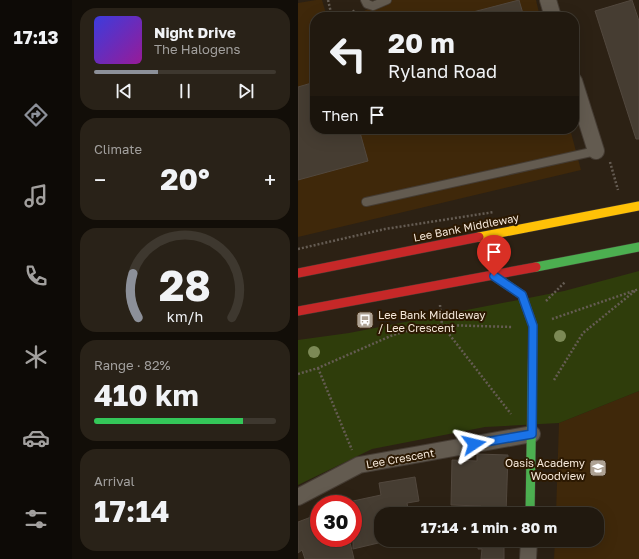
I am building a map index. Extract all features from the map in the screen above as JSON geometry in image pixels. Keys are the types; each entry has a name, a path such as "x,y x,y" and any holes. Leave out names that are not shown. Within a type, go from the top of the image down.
{"main road":[{"name":"Lee Bank Middleway","path":"298,273 639,206"},
{"path":"298,311 639,248"},
{"path":"494,276 522,295 533,326 530,507"}],"street":[{"path":"548,0 552,12"},
{"path":"579,97 596,151"},
{"name":"Lee Crescent","path":"298,497 359,465 532,434"},
{"path":"528,559 529,547"}],"lane":[{"path":"365,0 367,4 373,6 387,0"},
{"path":"366,202 596,151"}],"path":[{"path":"328,0 331,12"},
{"path":"596,151 606,153 618,192"},
{"path":"298,249 385,229"},
{"path":"298,374 318,368 393,334 442,325 533,326 638,290"},
{"path":"553,382 583,333 638,290"},
{"path":"442,325 512,415"},
{"path":"318,368 359,465"}],"shaded area":[{"path":"322,0 326,12 310,12 310,134 571,134 581,170 298,237 298,3"},
{"path":"392,0 536,0 539,12 362,12"},
{"name":"Oasis Academy Woodview","path":"639,391 639,559 554,559 555,547 604,547 604,507 556,507 559,423"}],"green space":[{"path":"639,271 639,391 559,423 485,427 372,449 298,485 298,340 349,333 564,291"}],"building":[{"path":"519,0 523,12 473,12"},
{"path":"632,0 639,21 639,139 636,139 595,11"},
{"path":"310,83 310,134 360,134 368,161 298,180 298,87"},
{"path":"477,454 508,455 506,507 451,505 452,460 477,461"},
{"path":"415,477 419,501 407,503 408,507 374,507 374,544 362,547 362,499 381,495 379,483"},
{"path":"310,517 310,547 351,547 354,559 305,559 302,550 298,553 298,522"},
{"path":"478,547 504,547 504,559 481,559 482,549 478,549"}],"traffic: fast":[{"path":"536,267 639,247"},
{"path":"494,276 522,295 533,326 530,507"}],"traffic: slow":[{"path":"479,237 639,206"}],"traffic: jam":[{"path":"298,273 479,237"},
{"path":"298,311 536,267"}],"place":[{"name":"Lee Bank Middleway / Lee Crescent","path":"365,320"},
{"name":"Oasis Academy Woodview","path":"598,468"}],"route":[{"path":"474,444 532,434 533,326 522,295 494,276"}]}
